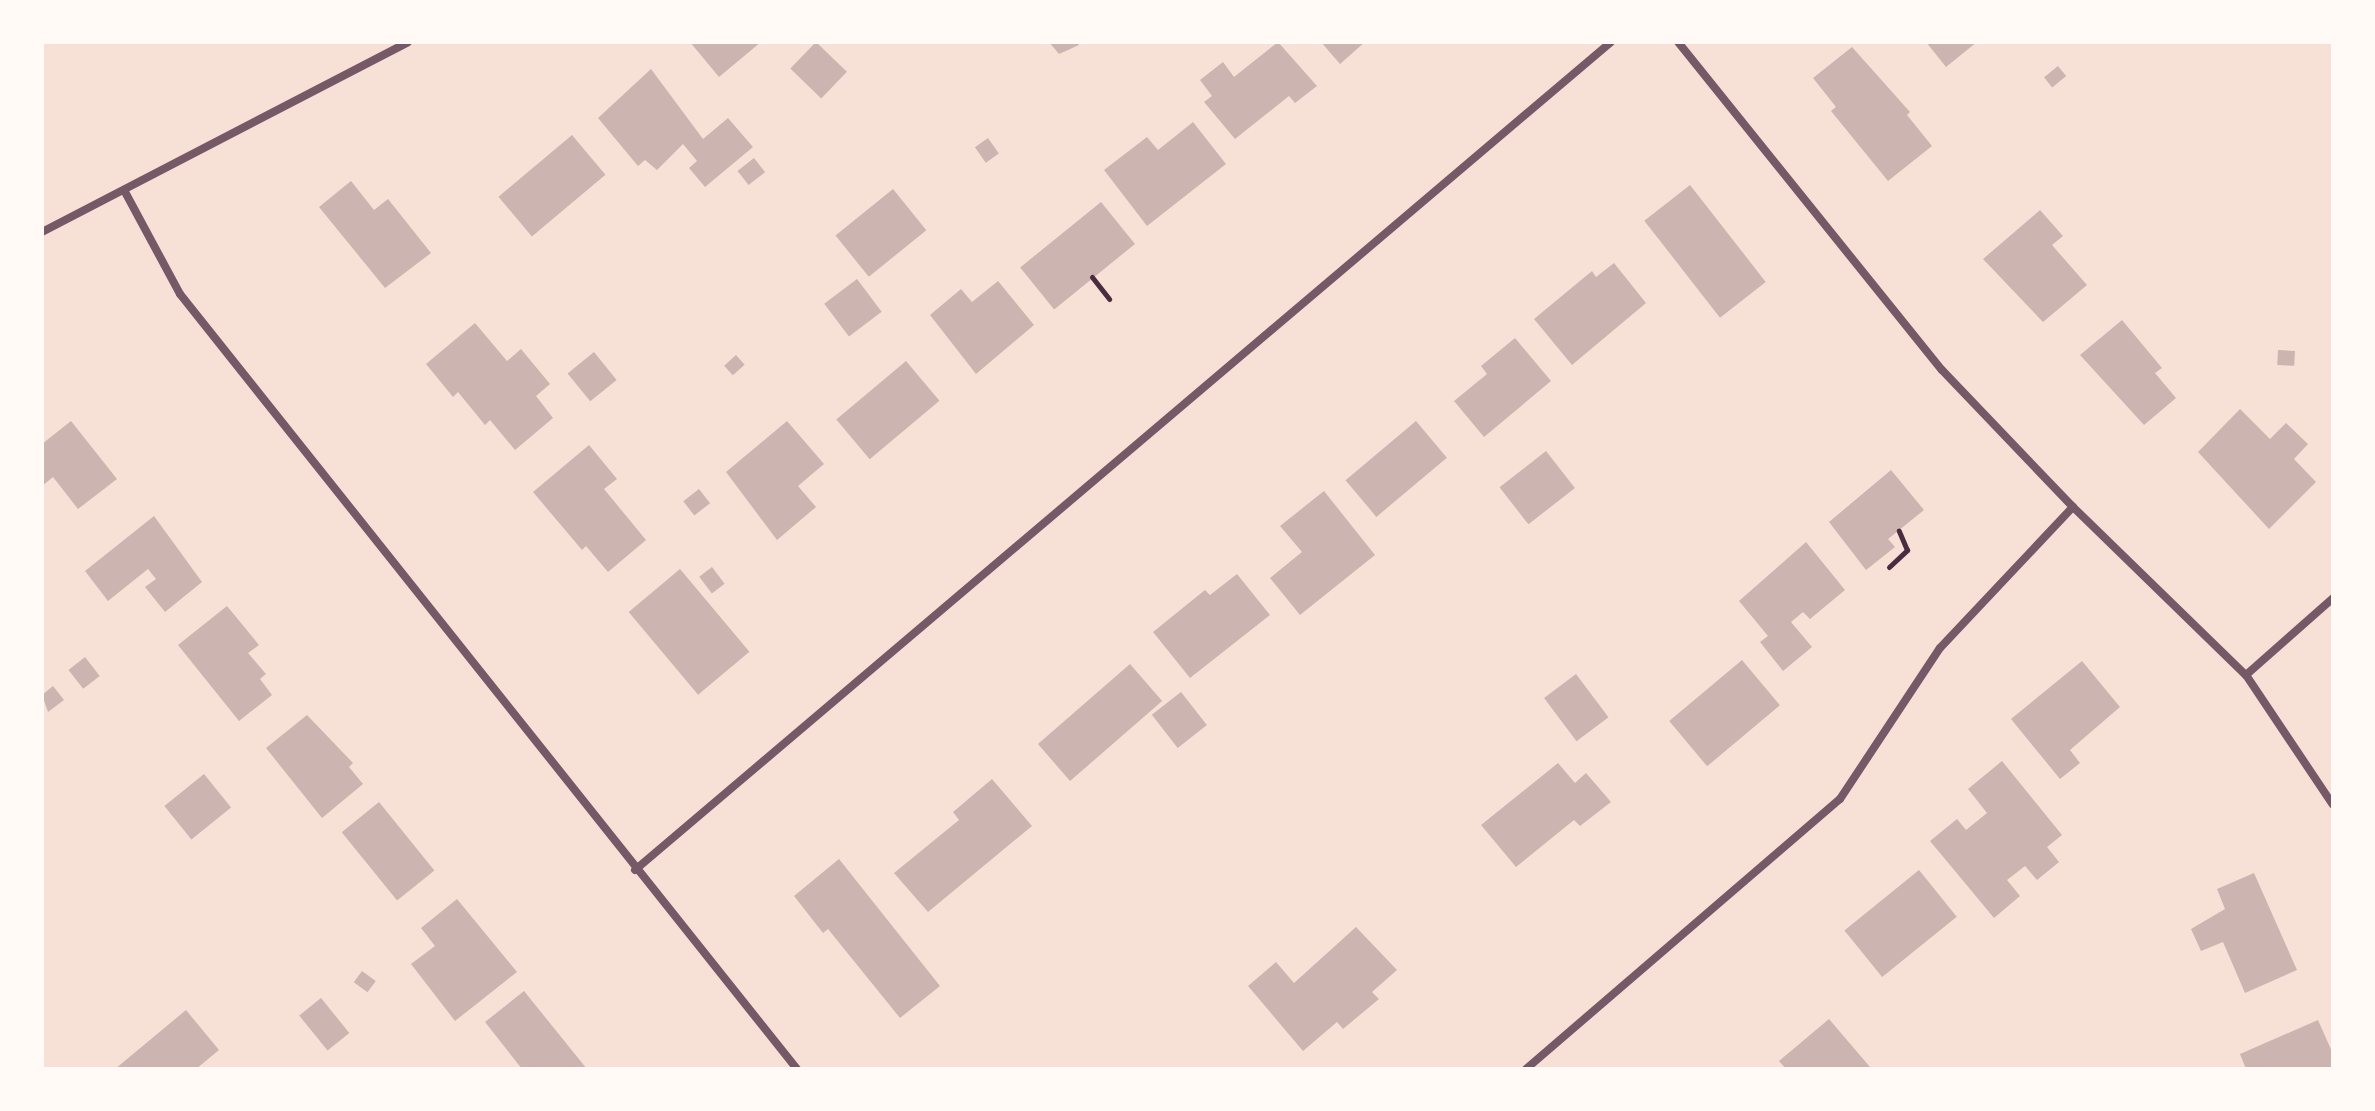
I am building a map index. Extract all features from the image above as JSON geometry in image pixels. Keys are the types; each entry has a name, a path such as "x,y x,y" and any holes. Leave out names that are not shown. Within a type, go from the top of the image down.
{"street":[{"path":"42,232 408,42"},
{"path":"635,870 1611,42"},
{"path":"1678,42 1942,370 2073,507 2246,675 2333,805"},
{"path":"124,190 180,294 635,870 797,1069"},
{"path":"1526,1069 1840,799 1940,648 2073,507"},
{"path":"2246,675 2333,598"}],"path":[{"path":"1092,277 1109,299"},
{"path":"1889,567 1907,550 1899,531"}],"building":[{"path":"690,42 761,42 719,77"},
{"path":"816,42 847,72 821,98 790,69"},
{"path":"1049,42 1077,42 1079,45 1059,54"},
{"path":"1278,42 1317,86 1295,103 1289,96 1235,139 1204,102 1212,96 1200,80 1223,62 1234,77"},
{"path":"1321,42 1365,42 1340,64"},
{"path":"1926,42 1977,42 1946,67"},
{"path":"1852,47 1910,112 1907,115 1932,146 1888,181 1831,111 1836,107 1813,78"},
{"path":"2058,66 2066,76 2052,87 2044,77"},
{"path":"651,69 703,139 728,118 753,147 705,187 689,168 697,161 683,144 657,170 645,160 638,166 598,118"},
{"path":"1193,122 1226,164 1147,226 1104,170 1147,137 1158,150"},
{"path":"572,135 605,175 532,237 498,197"},
{"path":"988,138 999,154 986,163 975,147"},
{"path":"754,158 765,172 749,185 737,171"},
{"path":"351,181 374,210 388,199 431,253 385,288 319,207"},
{"path":"1690,185 1766,282 1720,318 1644,221"},
{"path":"893,189 926,230 869,277 835,236"},
{"path":"1101,202 1135,244 1054,309 1020,267"},
{"path":"2040,210 2063,236 2052,245 2087,285 2043,322 1983,259"},
{"path":"1614,263 1646,303 1572,365 1534,319 1592,271 1596,277"},
{"path":"857,279 882,312 849,336 824,304"},
{"path":"998,281 1034,325 976,374 930,315 961,289 972,302"},
{"path":"2122,320 2162,368 2155,373 2176,398 2144,425 2080,355"},
{"path":"475,323 507,361 521,349 550,384 536,396 553,418 515,450 490,420 485,425 458,392 453,397 426,364"},
{"path":"1515,338 1551,381 1484,437 1454,401 1487,374 1481,366"},
{"path":"2278,350 2295,351 2294,366 2277,365"},
{"path":"594,352 617,380 590,401 568,373"},
{"path":"736,355 745,365 733,375 724,366"},
{"path":"906,361 939,401 870,459 836,419"},
{"path":"2240,409 2270,439 2286,423 2308,444 2294,459 2316,482 2269,529 2198,452"},
{"path":"71,421 117,479 78,509 53,477 42,486 42,444"},
{"path":"787,421 824,464 798,486 816,507 777,540 726,472"},
{"path":"1416,421 1447,458 1376,517 1346,480"},
{"path":"589,445 617,479 604,489 646,540 608,572 586,546 582,550 533,492"},
{"path":"1546,451 1575,488 1528,524 1500,487"},
{"path":"1891,470 1924,510 1888,539 1895,547 1866,570 1829,522"},
{"path":"699,489 710,503 694,515 683,501"},
{"path":"1324,491 1375,555 1300,615 1270,578 1302,552 1280,526"},
{"path":"154,516 202,582 165,612 145,587 156,579 148,569 108,601 85,571"},
{"path":"1806,542 1845,590 1810,619 1803,612 1791,622 1812,647 1783,671 1760,642 1768,636 1739,601"},
{"path":"712,567 725,584 712,593 699,577"},
{"path":"680,569 749,652 698,695 629,612"},
{"path":"1237,574 1270,615 1190,678 1153,632 1205,590 1210,595"},
{"path":"227,606 259,645 248,653 266,674 260,679 272,695 239,721 178,645"},
{"path":"85,657 100,676 83,689 68,670"},
{"path":"1742,660 1780,705 1707,766 1669,721"},
{"path":"2082,661 2120,707 2070,750 2080,763 2060,779 2011,719"},
{"path":"1130,664 1162,701 1070,781 1038,744"},
{"path":"1576,674 1608,717 1577,741 1544,698"},
{"path":"53,686 64,700 48,712 42,695"},
{"path":"1181,692 1207,725 1178,748 1152,715"},
{"path":"307,715 353,763 349,767 363,784 322,818 266,748"},
{"path":"2002,761 2062,835 2047,847 2059,862 2037,880 2025,866 2007,880 2020,896 1994,918 1930,841 1957,819 1966,830 1987,813 1968,789"},
{"path":"1558,763 1575,783 1586,773 1611,802 1580,826 1574,820 1516,867 1481,825"},
{"path":"204,774 231,807 191,840 164,806"},
{"path":"992,779 1032,826 928,912 894,873 959,820 953,812"},
{"path":"379,802 434,870 397,901 342,832"},
{"path":"839,859 940,986 900,1018 828,929 823,933 794,896"},
{"path":"1919,870 1957,917 1882,977 1844,930"},
{"path":"2254,873 2297,970 2245,993 2223,942 2201,951 2191,929 2225,909 2217,889"},
{"path":"457,899 517,972 455,1021 411,964 435,946 421,928"},
{"path":"1356,927 1397,970 1372,992 1379,999 1343,1029 1337,1022 1303,1051 1248,986 1276,962 1294,983"},
{"path":"362,971 376,981 368,992 354,982"},
{"path":"524,991 587,1069 522,1069 485,1022"},
{"path":"321,998 349,1033 328,1051 299,1016"},
{"path":"186,1010 219,1050 196,1069 115,1069"},
{"path":"1829,1019 1870,1067 1786,1069 1779,1061"},
{"path":"2318,1020 2333,1054 2333,1069 2246,1069 2240,1054"}]}
